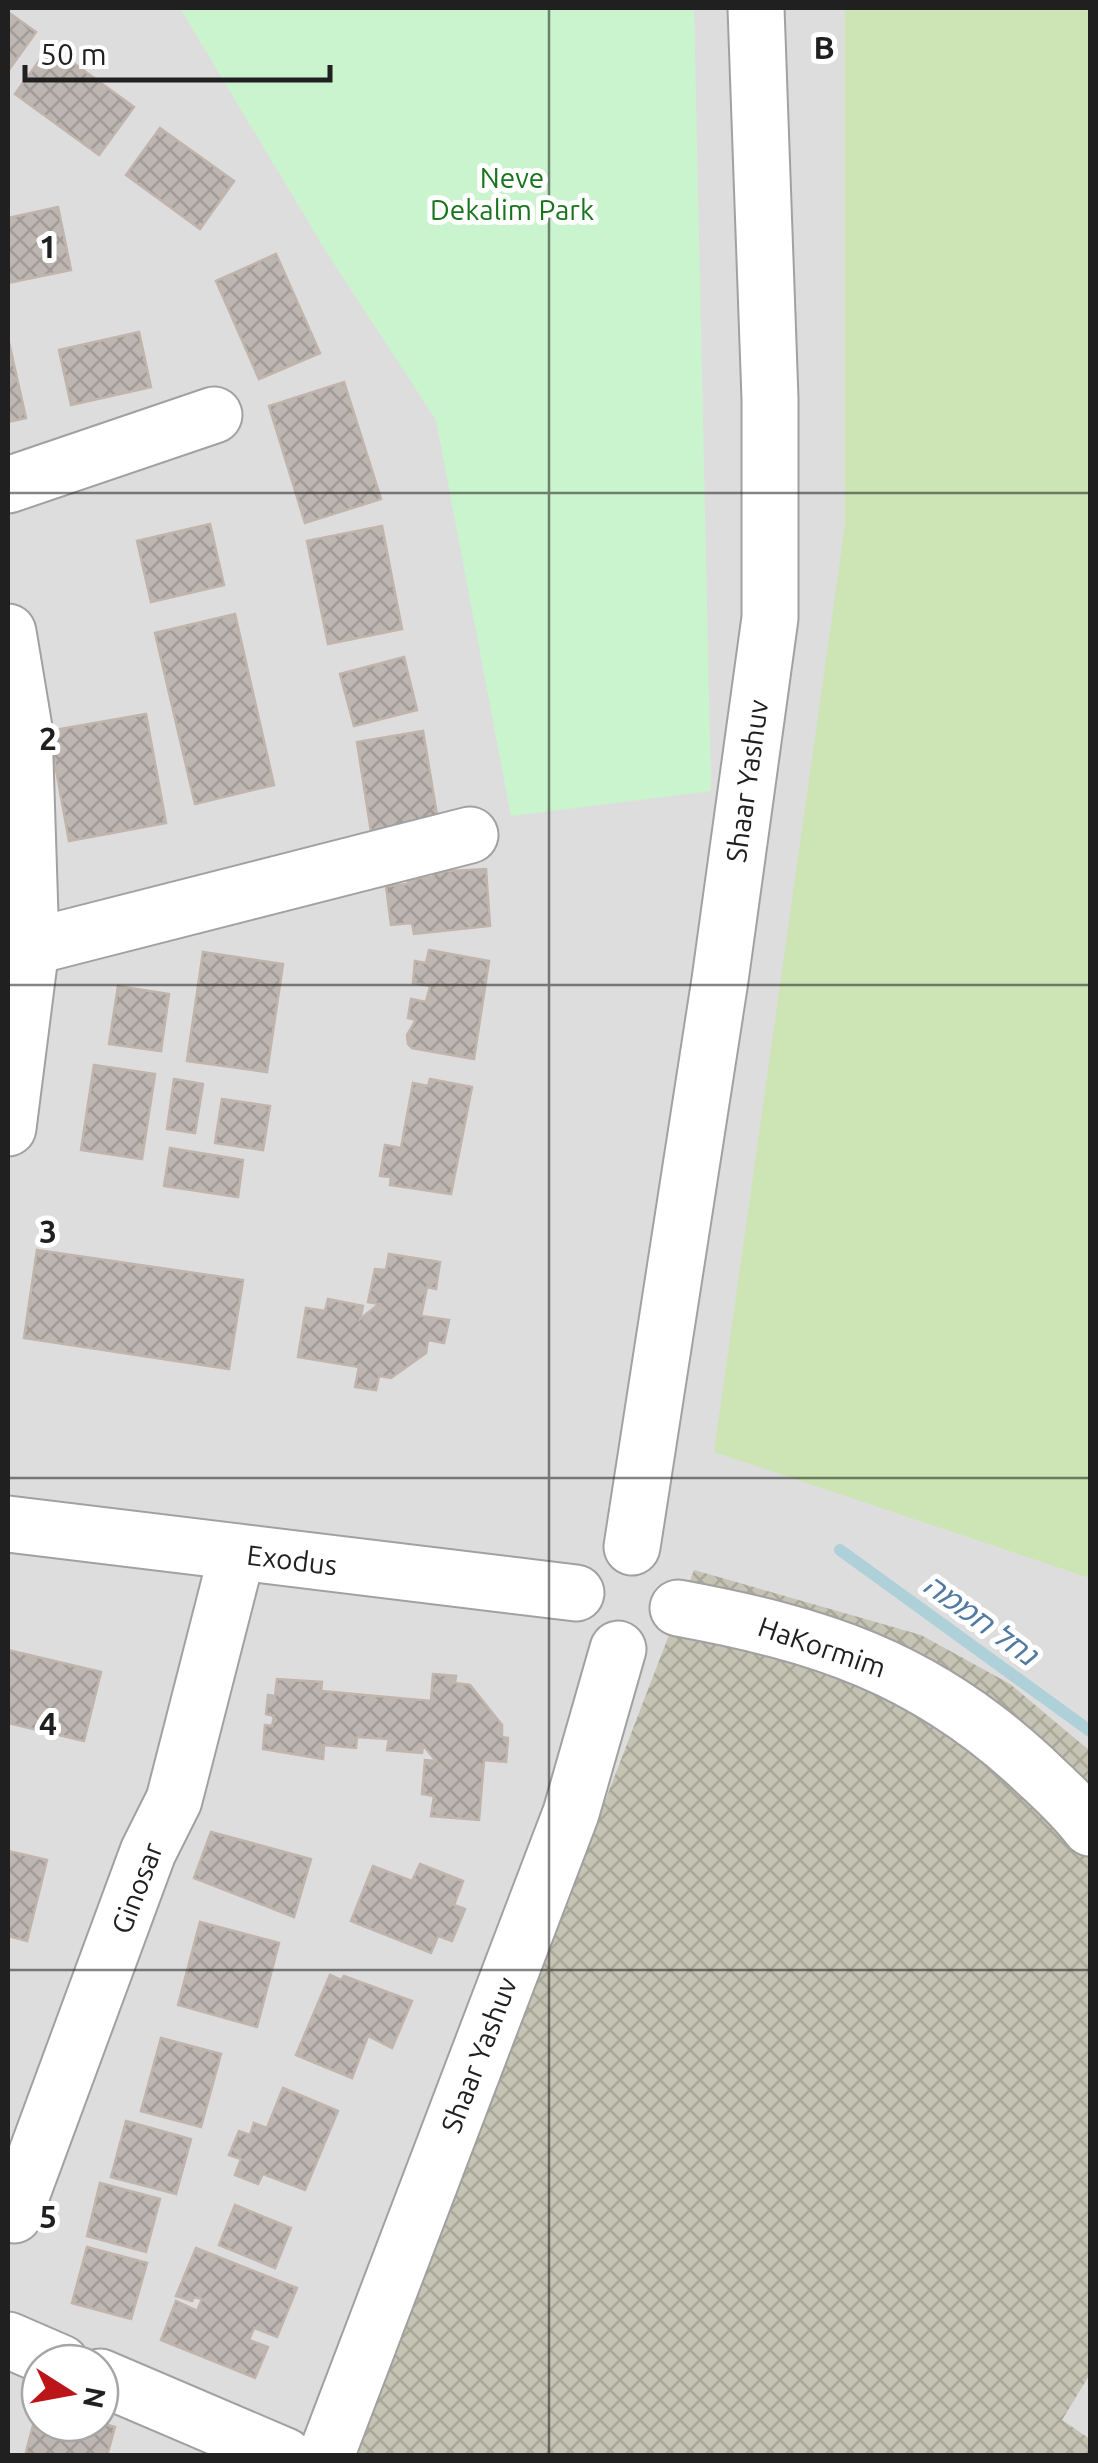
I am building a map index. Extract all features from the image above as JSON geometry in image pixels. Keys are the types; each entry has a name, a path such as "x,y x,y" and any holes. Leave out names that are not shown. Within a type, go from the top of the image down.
{"street":[{"name":"Shaar Yashuv","path":"632,1547 720,980 770,618 770,399 756,8"},
{"path":"8,485 214,414"},
{"path":"8,632 24,728 20,947 8,1128"},
{"path":"20,947 342,870 470,835"},
{"name":"Exodus","path":"8,1524 576,1594"},
{"path":"632,1547 662,1561 673,1575 678,1608 662,1637 634,1650 618,1650 591,1636 576,1609 576,1594 580,1579 598,1556 632,1547"},
{"name":"Ginosar","path":"14,2215 148,1852 174,1800 237,1554"},
{"name":"HaKormim","path":"678,1608 767,1625 858,1654 935,1692 1008,1746 1078,1810 1090,1828"},
{"name":"Shaar Yashuv","path":"326,2456 572,1813 618,1650"},
{"path":"120,2386 285,2456"}],"shaded area":[{"path":"8,8 1090,8 1090,2455 8,2456"},
{"path":"694,1570 921,1635 1010,1684 1090,1751 1090,2374 1062,2420 1090,2439 1090,2455 353,2456"}],"green space":[{"name":"Neve Dekalim Park","path":"180,8 694,8 711,791 511,816 436,420 327,253"},
{"path":"845,8 1090,8 1090,1578 714,1452 845,525"}],"building":[{"path":"8,12 36,32 8,71"},
{"path":"50,46 134,107 99,155 15,94"},
{"path":"160,128 234,181 200,229 126,175"},
{"path":"58,207 71,270 8,283 8,218"},
{"path":"276,254 320,353 259,379 216,281"},
{"path":"139,332 151,387 71,405 59,350"},
{"path":"8,338 26,418 8,422"},
{"path":"344,382 381,499 305,523 269,406"},
{"path":"210,524 224,585 151,602 137,541"},
{"path":"382,526 402,629 328,644 307,541"},
{"path":"235,614 274,785 195,804 155,633"},
{"path":"404,657 417,710 354,726 340,674"},
{"path":"146,714 166,823 69,841 49,731"},
{"path":"423,731 439,827 372,838 357,742"},
{"path":"486,869 490,926 414,934 412,923 391,925 386,886 433,877 433,872"},
{"path":"429,950 489,961 474,1059 412,1048 408,1044 407,1035 416,1020 408,1018 411,999 426,1002 430,986 413,983 415,961 426,963"},
{"path":"203,952 283,964 267,1072 187,1061"},
{"path":"118,986 169,994 161,1051 109,1044"},
{"path":"94,1065 155,1074 142,1159 81,1150"},
{"path":"174,1079 203,1084 195,1133 167,1129"},
{"path":"430,1079 472,1087 451,1194 390,1185 391,1177 380,1176 385,1145 401,1148 413,1083 428,1086"},
{"path":"222,1099 270,1106 263,1150 215,1143"},
{"path":"170,1148 243,1160 238,1197 164,1186"},
{"path":"37,1250 243,1280 229,1369 24,1338"},
{"path":"389,1254 440,1262 436,1289 427,1287 421,1316 449,1320 444,1343 428,1340 426,1353 391,1378 379,1376 376,1390 355,1387 359,1367 298,1357 306,1308 325,1311 328,1299 363,1306 360,1319 379,1304 368,1302 375,1269 386,1270"},
{"path":"8,1650 101,1672 84,1741 8,1723"},
{"path":"433,1674 456,1676 455,1683 470,1685 502,1725 502,1737 508,1738 506,1762 484,1760 479,1820 431,1816 434,1796 422,1794 425,1760 436,1761 423,1745 422,1753 387,1750 389,1739 357,1737 356,1748 324,1745 323,1759 263,1749 265,1725 272,1726 274,1716 266,1714 268,1695 275,1696 277,1679 322,1682 321,1691 431,1701"},
{"path":"211,1832 311,1859 294,1917 194,1878"},
{"path":"8,1851 47,1860 27,1941 8,1936"},
{"path":"420,1864 463,1881 454,1905 465,1909 452,1941 438,1936 431,1953 351,1921 373,1866 412,1881"},
{"path":"200,1922 279,1943 257,2027 178,2005"},
{"path":"330,1975 341,1980 344,1976 412,2001 392,2048 368,2036 352,2078 296,2055"},
{"path":"161,2038 221,2054 201,2127 141,2111"},
{"path":"283,2088 338,2111 305,2190 263,2174 258,2184 235,2175 241,2159 229,2155 239,2131 250,2135 254,2123 267,2128"},
{"path":"126,2121 191,2139 176,2194 111,2177"},
{"path":"100,2183 160,2199 146,2252 87,2236"},
{"path":"235,2205 291,2228 275,2268 219,2245"},
{"path":"87,2247 147,2263 131,2319 72,2303"},
{"path":"196,2248 297,2288 277,2337 254,2328 249,2340 268,2347 255,2378 161,2340 176,2301 197,2311 202,2299 194,2297 192,2301 176,2296"},
{"path":"28,2443 111,2443 107,2456 25,2456"}],"waterway":[{"name":"נחל חממה","path":"840,1550 1090,1731"}]}
